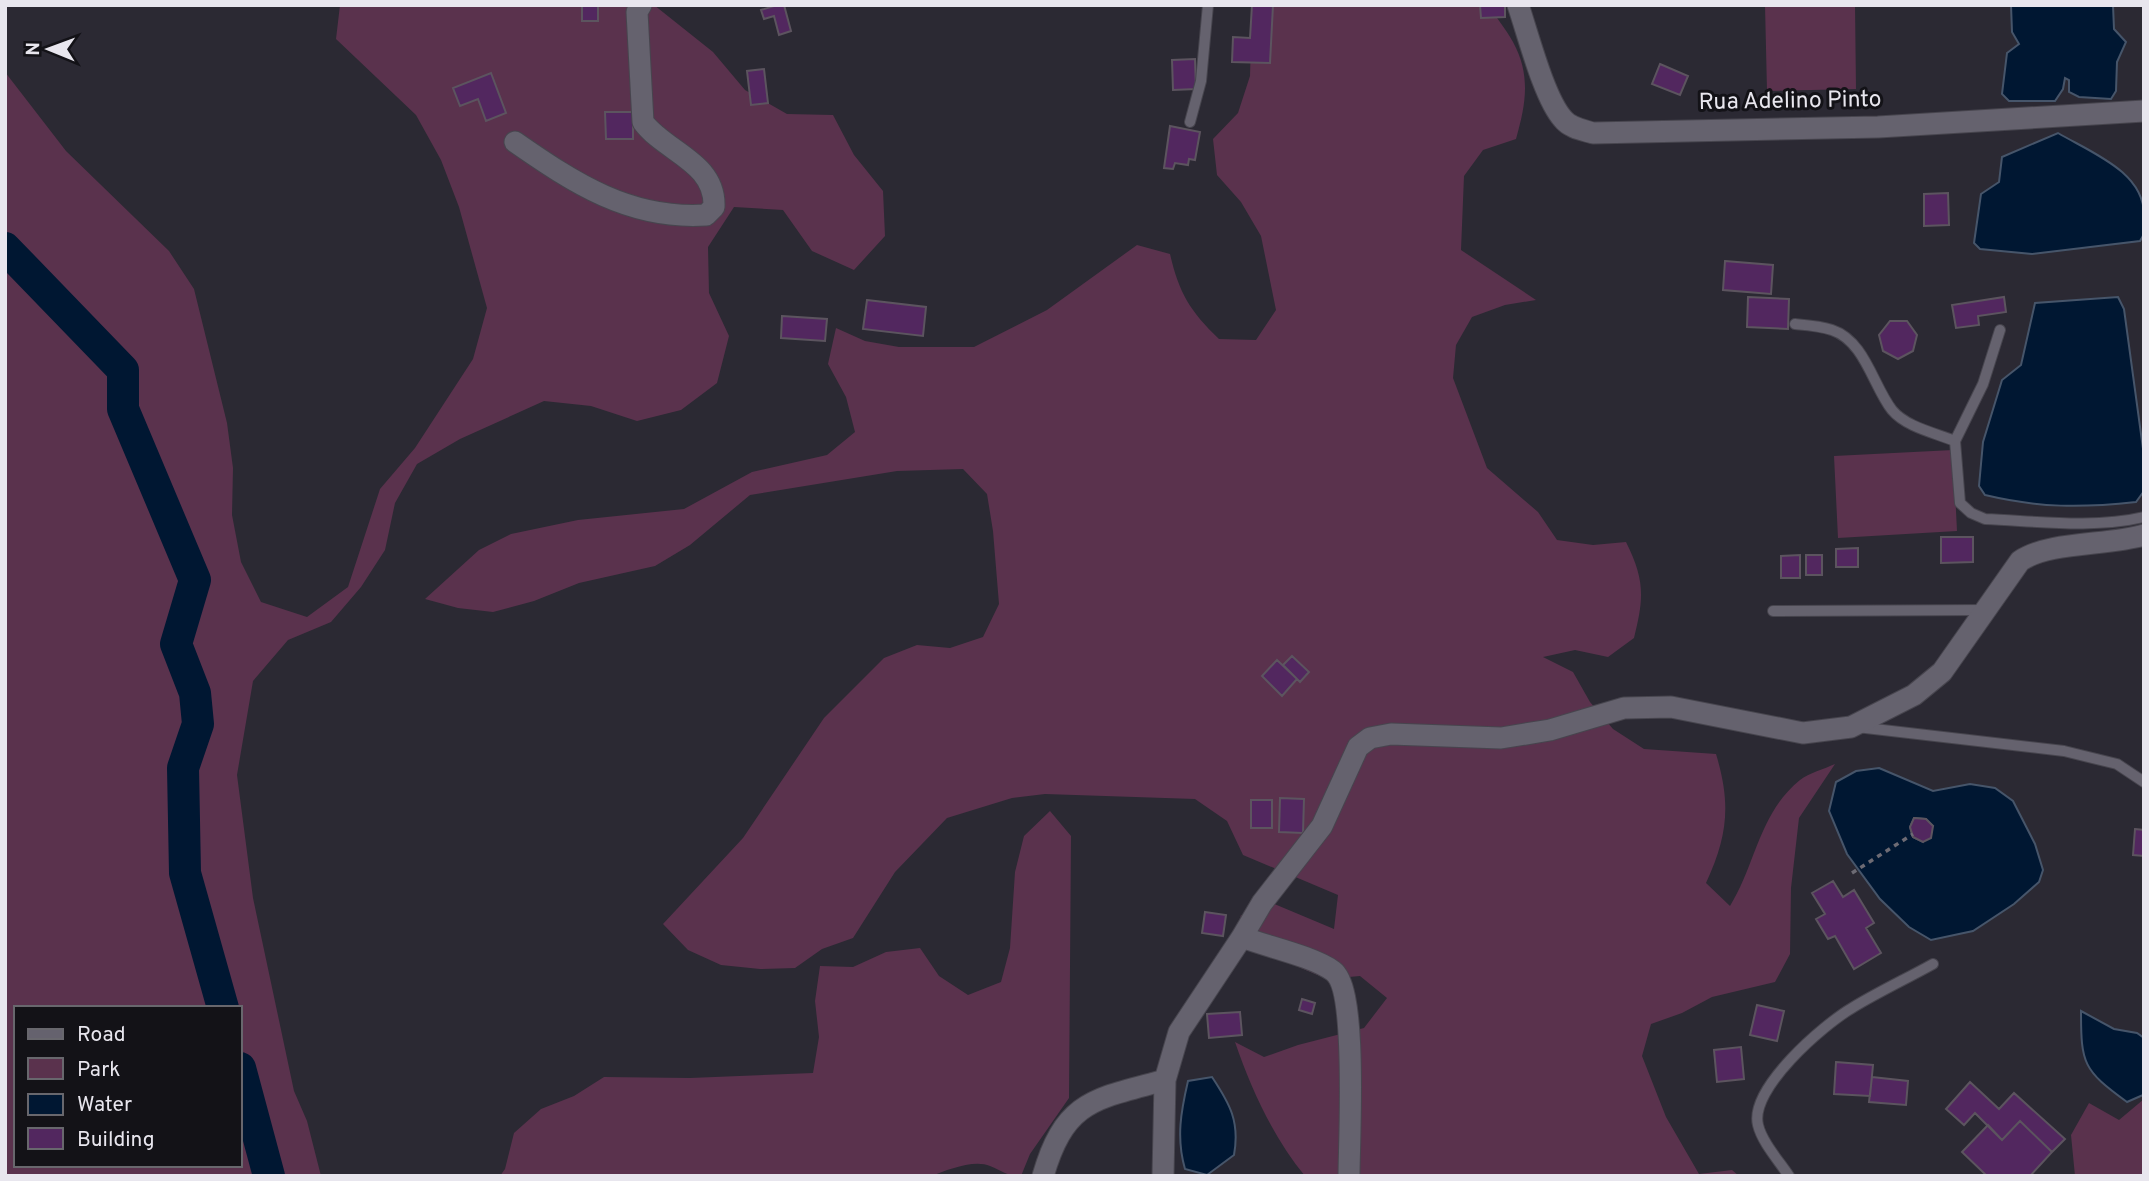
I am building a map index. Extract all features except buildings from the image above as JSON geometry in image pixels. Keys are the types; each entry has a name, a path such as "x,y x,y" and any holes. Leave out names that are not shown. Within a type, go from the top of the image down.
{"street":[{"path":"515,142 593,193 630,206 683,216 706,215 714,206 714,194 709,179 681,152 651,132 643,121 637,12 641,5"},
{"name":"Rua Adelino Pinto","path":"1518,5 1550,97 1563,120 1574,128 1593,133 1878,127 2144,111"},
{"path":"1163,1176 1165,1080 1179,1032 1262,903 1322,825 1358,747 1370,738 1391,734 1501,738 1550,730 1624,708 1671,707 1803,733 1851,727 1914,695 1942,672 2020,561 2034,552 2117,543 2144,535"},
{"path":"1242,937 1334,971 1345,985 1351,1066 1349,1176"},
{"path":"1043,1176 1050,1151 1065,1122 1093,1099 1165,1080"}],"lane":[{"path":"1189,122 1201,81 1209,5"},
{"path":"1795,324 1832,330 1846,336 1857,349 1893,411 1906,422 1955,441"},
{"path":"2000,330 1983,384 1955,441 1960,503 1970,513 1985,519 2077,523 2128,521 2144,517"},
{"path":"1773,611 1986,610"},
{"path":"1851,727 2064,751 2117,764 2144,782"},
{"path":"1788,1176 1758,1126 1759,1099 1768,1085 1823,1030 1850,1009 1933,964"}],"path":[{"path":"1852,873 1913,834"}],"green space":[{"path":"340,5 654,5 713,52 745,90 787,114 833,115 854,155 883,191 885,236 854,270 812,251 783,210 734,207 708,247 709,293 729,336 717,383 681,410 637,421 591,406 544,401 460,439 417,464 395,503 385,550 361,587 331,622 288,640 253,681 237,775 253,898 294,1091 307,1121 321,1176 5,1176 5,72 66,151 169,251 194,289 227,423 233,468 232,515 241,562 261,602 307,617 348,587 380,489 415,448 473,359 487,308 459,207 441,160 416,115 336,39"},
{"path":"1252,5 1489,5 1519,54 1524,78 1524,102 1516,139 1483,150 1464,176 1461,250 1536,300 1505,305 1472,317 1456,345 1453,378 1487,468 1538,512 1557,540 1593,545 1626,542 1637,567 1641,589 1640,611 1634,638 1608,657 1575,650 1543,657 1573,672 1590,702 1613,729 1644,749 1716,754 1724,788 1725,819 1719,850 1706,883 1730,906 1767,823 1786,793 1800,780 1835,764 1799,818 1791,888 1790,954 1775,982 1712,997 1682,1013 1651,1024 1642,1056 1666,1117 1699,1174 1732,1170 1739,1176 1305,1176 1264,1112 1235,1042 1264,1057 1364,1028 1387,998 1360,976 1327,979 1294,965 1240,916 1272,903 1334,929 1338,895 1243,855 1227,821 1195,799 1045,794 1012,798 947,818 895,872 853,938 822,949 795,968 760,969 721,965 688,950 663,924 743,838 824,718 884,658 917,645 950,648 983,637 999,604 993,531 987,494 963,469 897,471 750,495 690,545 655,566 579,583 534,601 493,612 458,608 425,599 479,550 511,534 578,520 684,509 752,472 827,455 855,432 846,397 828,364 836,328 865,341 899,347 974,347 1047,310 1137,245 1170,254 1177,280 1187,301 1219,339 1256,340 1276,310 1261,236 1241,202 1217,175 1213,139 1238,113 1250,76"},
{"path":"1765,5 1855,5 1856,89 1767,91"},
{"path":"1953,450 1957,531 1838,538 1834,456"},
{"path":"1050,811 1071,836 1069,1098 1030,1154 1021,1176 976,1164 960,1166 931,1176 500,1176 505,1169 514,1133 541,1109 574,1096 604,1077 690,1078 813,1073 819,1037 815,1001 820,966 853,967 886,952 920,948 939,976 968,995 1001,982 1010,948 1015,872 1024,836"},
{"path":"2144,1099 2144,1176 2075,1176 2071,1135 2089,1103 2119,1120"}],"water":[{"path":"2011,5 2113,5 2114,29 2126,42 2117,62 2116,91 2111,99 2079,97 2069,92 2069,80 2065,78 2063,89 2055,101 2009,101 2002,94 2007,53 2019,44 2012,32"},
{"path":"2058,133 2100,156 2126,175 2142,200 2144,229 2140,241 2032,254 1980,249 1974,243 1981,194 1999,182 2002,157"},
{"path":"2118,297 2124,309 2144,456 2144,491 2136,502 2079,506 2042,505 1985,495 1979,486 1983,442 2002,380 2021,365 2035,303"},
{"path":"1879,768 1933,791 1970,784 1995,788 2013,801 2035,844 2043,870 2039,882 2014,904 1973,931 1931,940 1909,927 1880,899 1847,854 1829,811 1836,782 1856,771","holes":["1914,818 1926,819 1933,826 1923,842 1913,837 1910,827"]},
{"path":"2081,1011 2114,1029 2137,1033 2144,1038 2143,1095 2127,1102 2093,1073 2084,1055"},
{"path":"1212,1077 1232,1114 1236,1143 1234,1155 1207,1175 1185,1169 1180,1125 1188,1081"}],"waterway":[{"path":"5,248 123,370 123,409 195,580 176,644 195,693 198,724 183,768 185,873 222,1006"},
{"path":"242,1075 269,1176"}]}
